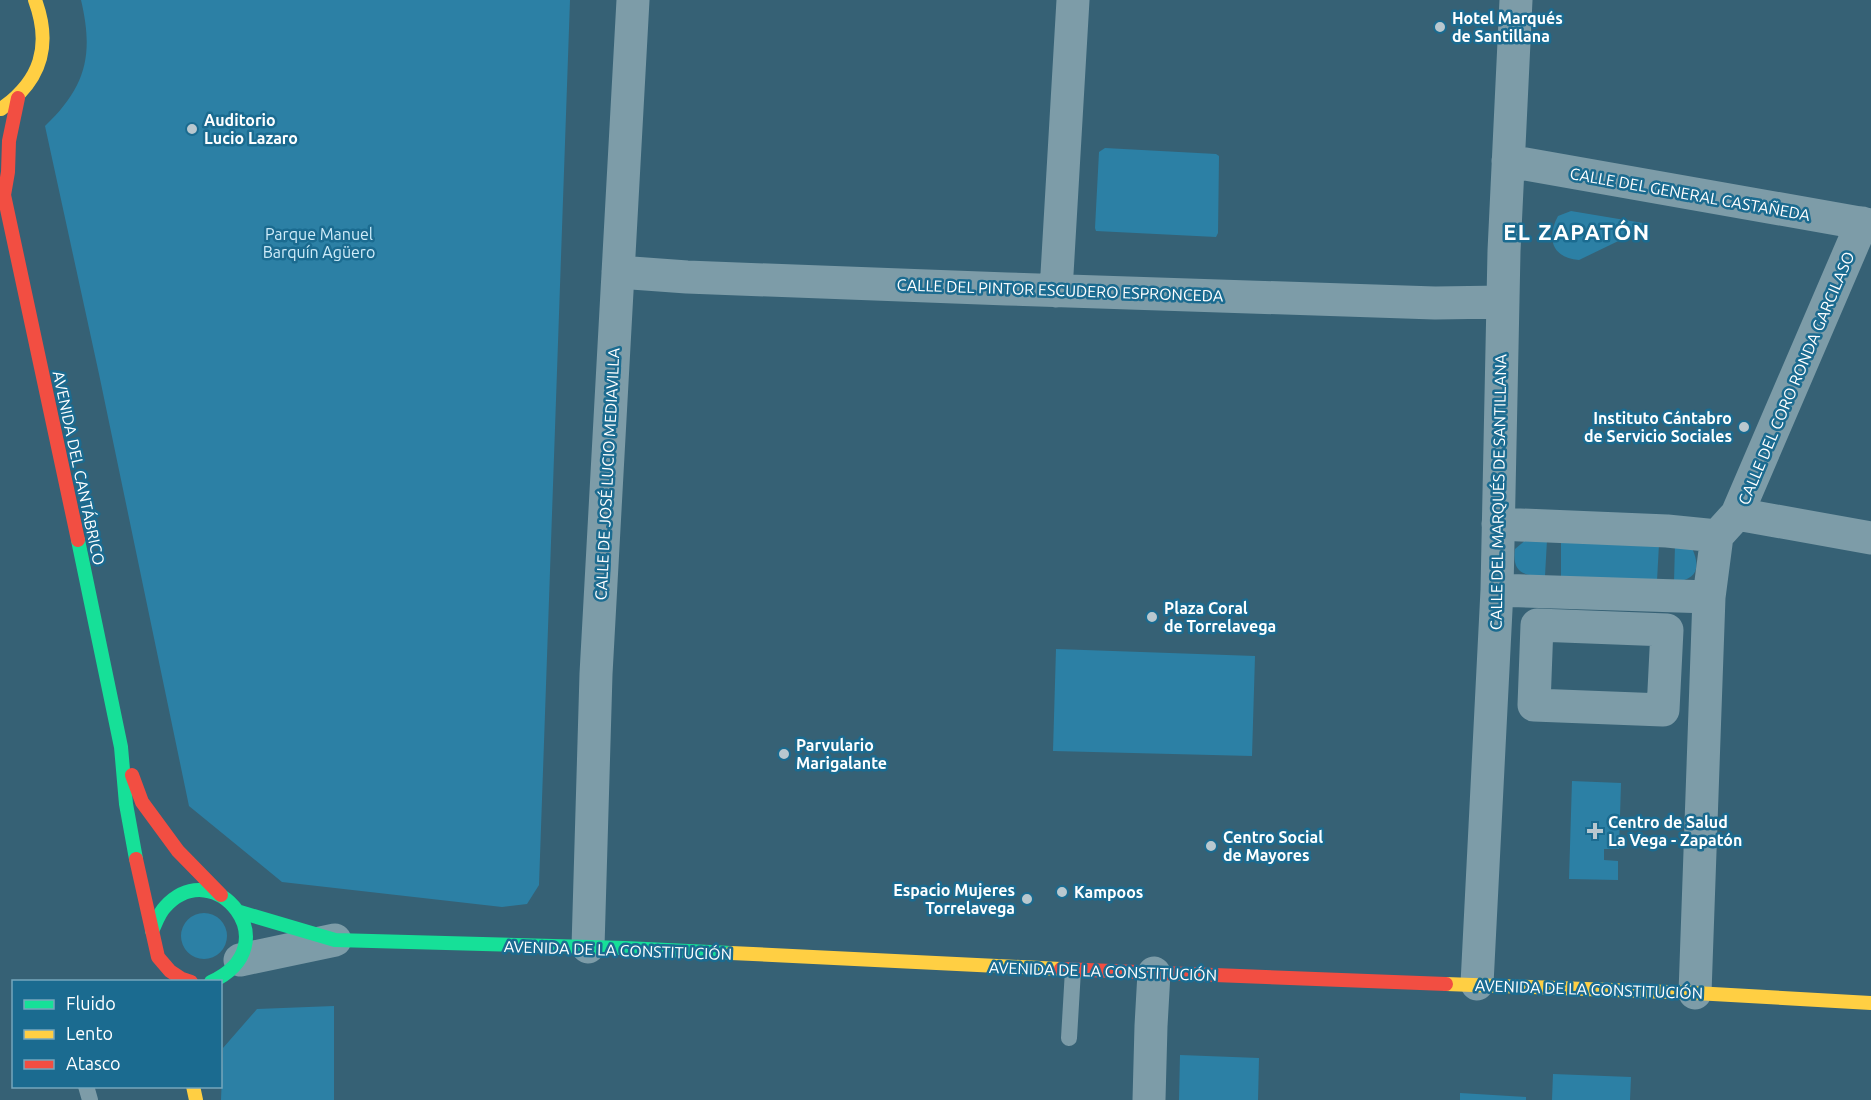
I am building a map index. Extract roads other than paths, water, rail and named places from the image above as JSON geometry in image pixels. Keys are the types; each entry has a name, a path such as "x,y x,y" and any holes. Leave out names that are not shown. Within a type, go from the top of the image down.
{"street":[{"name":"AVENIDA DEL CANTÁBRICO","path":"0,109 18,98 27,88 41,63 44,49 43,21 35,0"},
{"name":"CALLE DE JOSÉ LUCIO MEDIAVILLA","path":"588,947 597,674 633,0"},
{"path":"1056,291 1073,0"},
{"name":"CALLE DEL MARQUÉS DE SANTILLANA","path":"1477,984 1497,590 1503,302 1516,0"},
{"name":"AVENIDA DEL CANTÁBRICO","path":"18,98 9,141 8,172 2,193 121,747 126,804 158,957"},
{"name":"CALLE DEL GENERAL CASTAÑEDA","path":"1508,161 1866,224"},
{"name":"CALLE DEL CORO RONDA GARCILASO","path":"1695,993 1709,597 1727,525 1866,224"},
{"name":"CALLE DEL PINTOR ESCUDERO ESPRONCEDA","path":"618,272 687,277 1056,291 1423,303 1503,302"},
{"path":"1498,524 1656,531 1727,525 1871,538"},
{"path":"1497,590 1709,597"},
{"path":"1537,625 1667,630 1663,710 1534,705 1537,625"},
{"name":"AVENIDA DEL CANTÁBRICO","path":"121,747 142,802 178,851 240,912"},
{"path":"152,931 165,906 177,896 192,891 207,891 221,895"},
{"path":"224,976 245,948 245,923 240,912"},
{"name":"AVENIDA DE LA CONSTITUCIÓN","path":"240,912 335,940 588,947 1073,970 1695,993 1871,1003"},
{"name":"AVENIDA DE LA CONSTITUCIÓN","path":"224,976 335,940"},
{"path":"158,957 164,980"},
{"path":"158,957 170,971 186,980"},
{"path":"1149,1100 1150,1026 1154,973"}],"lane":[{"path":"1069,1038 1073,970"}],"place":[{"name":"Hotel Marqués de Santillana","path":"1440,27"},
{"name":"Auditorio Lucio Lazaro","path":"192,129"},
{"name":"Instituto Cántabro de Servicio Sociales","path":"1744,427"},
{"name":"Plaza Coral de Torrelavega","path":"1152,617"},
{"name":"Parvulario Marigalante","path":"784,754"},
{"name":"Centro de Salud La Vega - Zapatón","path":"1595,831"},
{"name":"Centro Social de Mayores","path":"1211,846"},
{"name":"Kampoos","path":"1062,892"},
{"name":"Espacio Mujeres Torrelavega","path":"1027,899"}],"district":[{"name":"EL ZAPATÓN","path":"1577,231"}],"park label":[{"name":"Parque Manuel Barquín Agüero","path":"319,243"}]}
